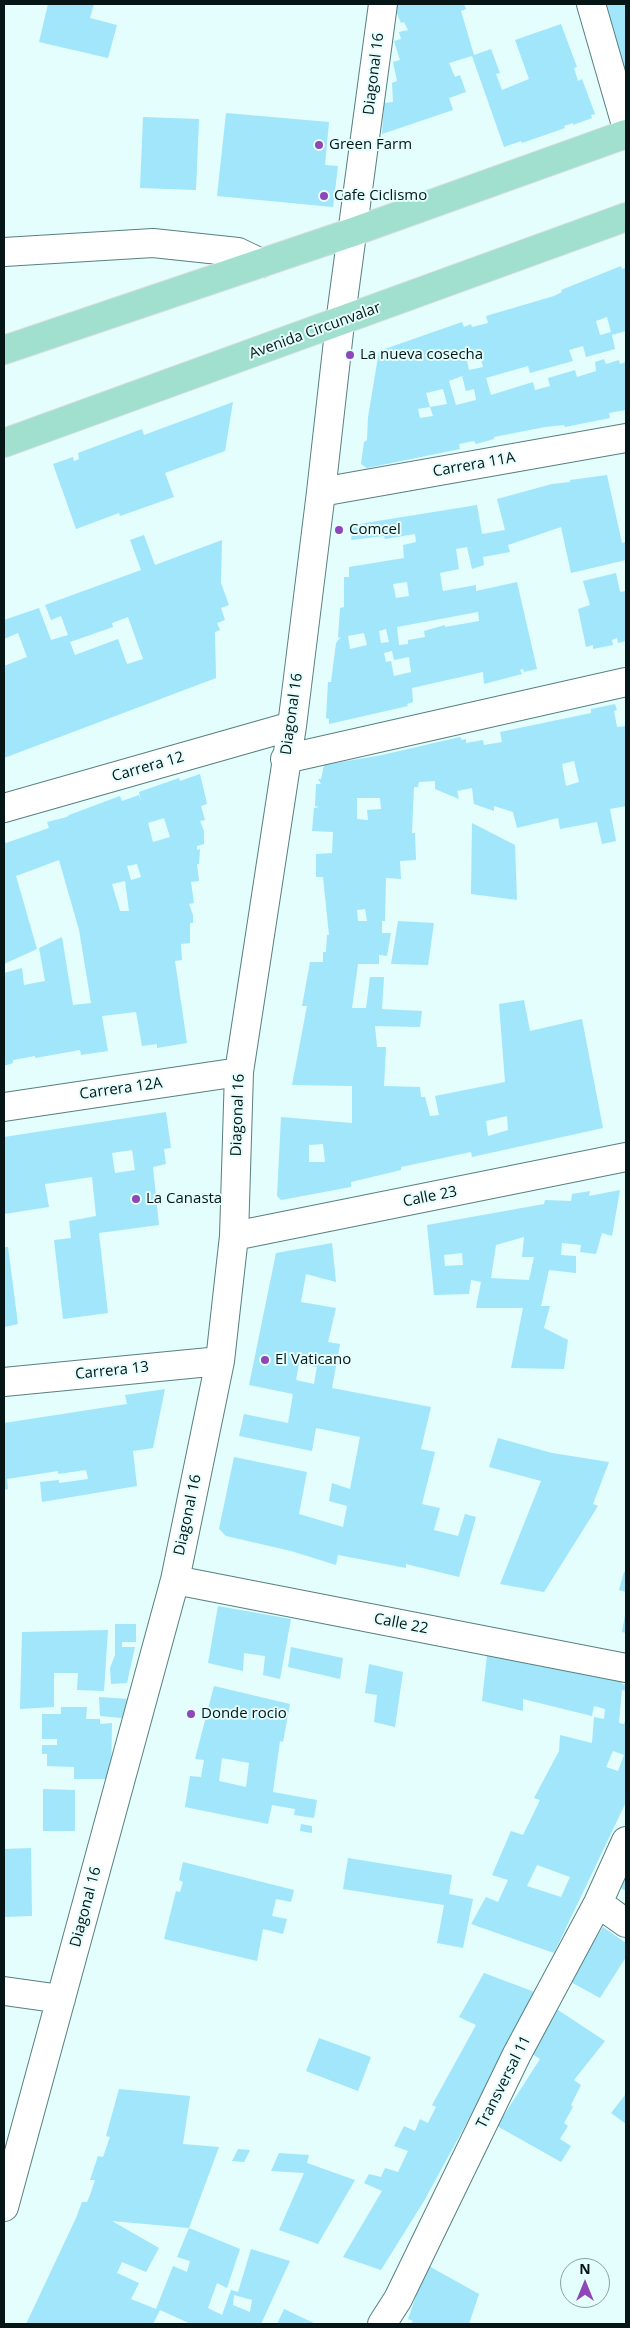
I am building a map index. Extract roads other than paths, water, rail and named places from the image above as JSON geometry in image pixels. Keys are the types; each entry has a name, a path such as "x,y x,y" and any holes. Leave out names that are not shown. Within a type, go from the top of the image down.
{"main road":[{"path":"4,350 353,232 626,134"},
{"name":"Avenida Circunvalar","path":"4,443 340,323 626,217"}],"street":[{"name":"Diagonal 16","path":"4,2207 175,1580 220,1361 234,1236 239,1072 285,759 292,726 340,323 383,4"},
{"path":"591,4 626,125"},
{"path":"4,252 153,243 238,252 262,263"},
{"name":"Carrera 11A","path":"321,492 626,438"},
{"path":"285,759 626,682"},
{"name":"Carrera 12","path":"4,808 292,726"},
{"name":"Carrera 12A","path":"4,1106 239,1072"},
{"name":"Calle 23","path":"234,1236 626,1157"},
{"name":"Carrera 13","path":"4,1382 220,1361"},
{"name":"Calle 22","path":"175,1580 626,1668"},
{"name":"Transversal 11","path":"382,2324 398,2299 517,2054 598,1903 626,1841"},
{"path":"598,1903 626,1923"},
{"path":"4,1991 61,1999"}],"place":[{"name":"Green Farm","path":"319,145"},
{"name":"Cafe Ciclismo","path":"324,196"},
{"name":"La nueva cosecha","path":"350,355"},
{"name":"Comcel","path":"339,530"},
{"name":"La Canasta","path":"136,1199"},
{"name":"El Vaticano","path":"265,1360"},
{"name":"Donde rocio","path":"191,1714"}]}
